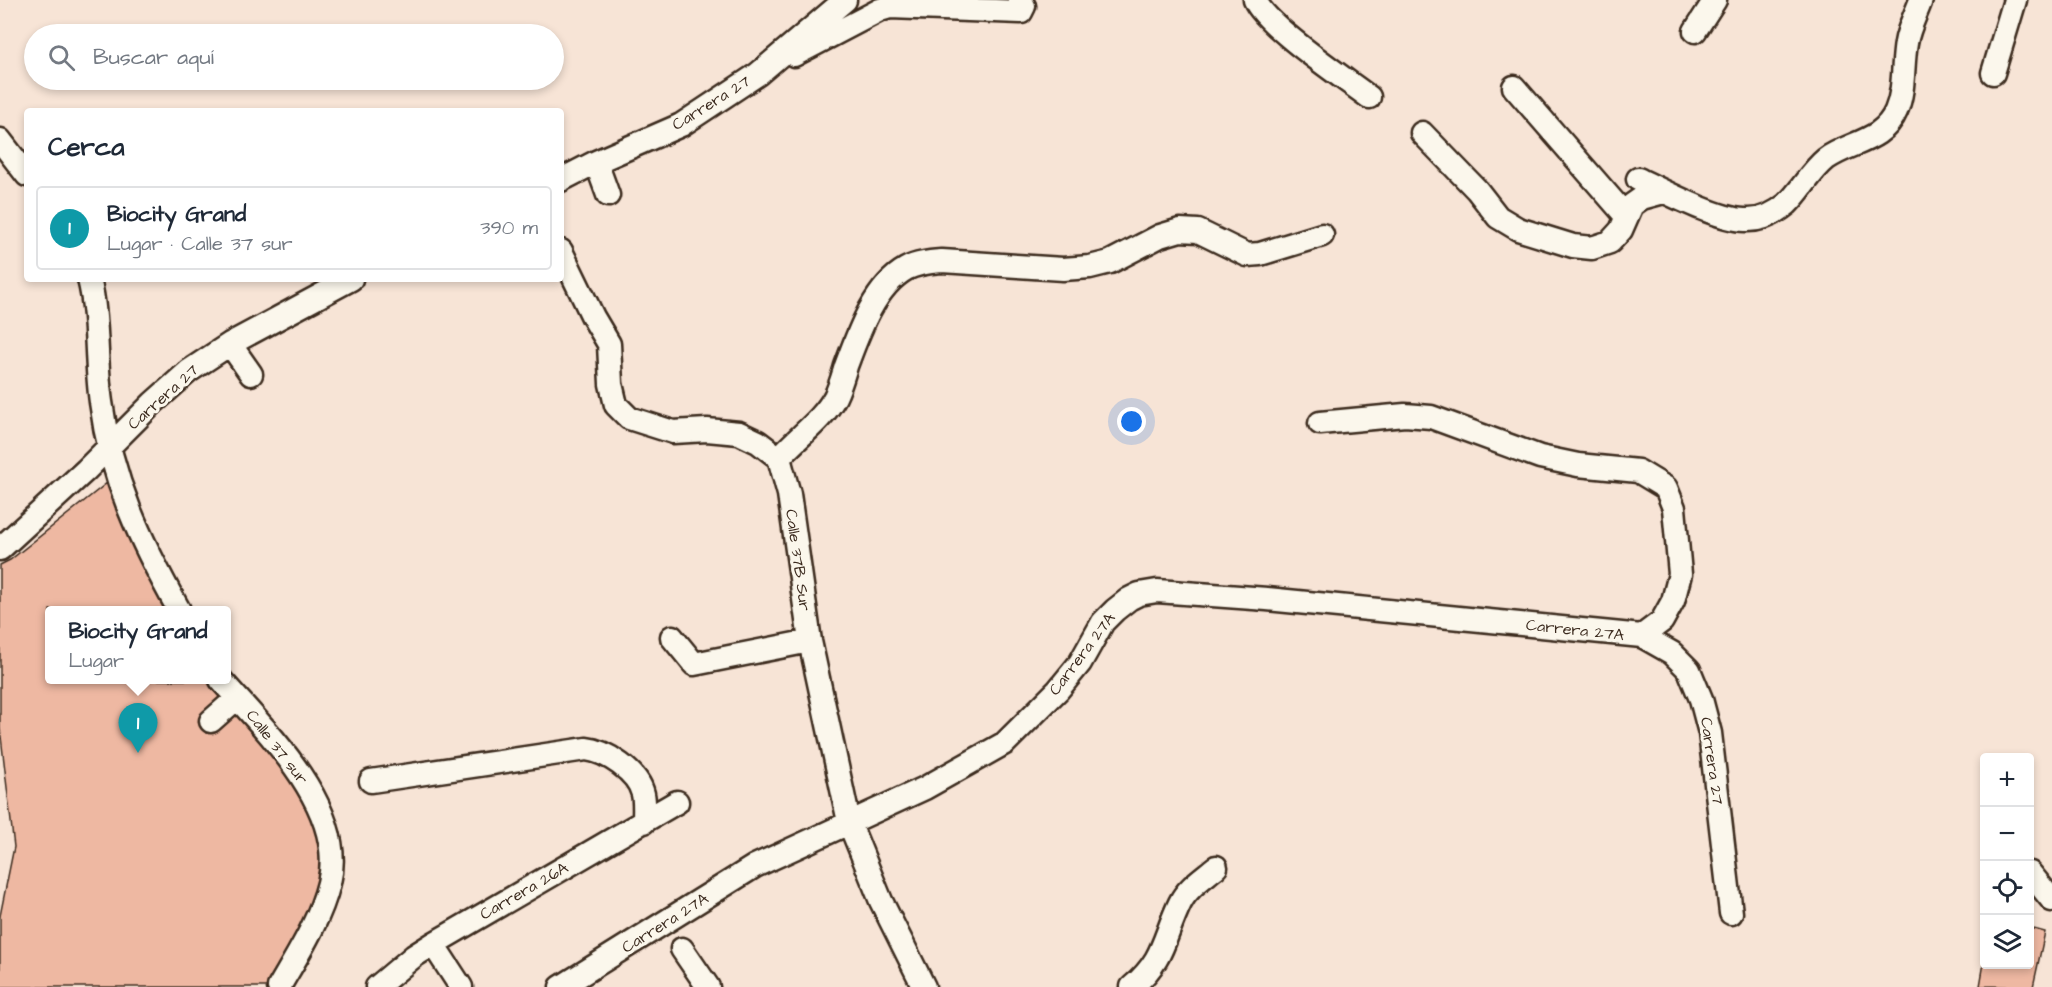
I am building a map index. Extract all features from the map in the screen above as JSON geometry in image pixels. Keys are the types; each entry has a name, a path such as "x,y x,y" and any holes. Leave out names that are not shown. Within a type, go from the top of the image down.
{"street":[{"name":"Carrera 27","path":"564,178 681,125 758,74 845,0"},
{"path":"758,74 880,10 890,7 1022,12 1024,6 1020,0"},
{"path":"1256,0 1263,13 1369,97"},
{"path":"1695,31 1715,0"},
{"path":"1638,179 1724,216 1744,220 1761,219 1776,212 1788,203 1813,172 1827,159 1883,130 1896,113 1901,93 1906,40 1921,0"},
{"path":"1993,73 2015,0"},
{"path":"1514,87 1626,216"},
{"path":"1422,133 1477,190 1498,217 1518,229 1573,246 1592,248 1610,242 1621,230 1632,205 1642,198 1664,192"},
{"path":"0,140 24,171"},
{"path":"596,162 608,195"},
{"path":"564,257 609,344 611,384 616,405 629,418 673,432 707,430 739,433 758,442 779,458 821,416 835,396 860,329 886,287 905,270 924,262 942,261 1063,269 1090,267 1110,262 1160,236 1180,230 1198,231 1247,255 1260,254 1322,235"},
{"path":"89,282 100,402 117,480 140,539 176,606"},
{"name":"Carrera 27","path":"0,549 189,371 230,344 345,282"},
{"path":"230,344 251,374"},
{"path":"1320,423 1405,415 1431,417 1540,457 1578,465 1638,471 1666,488 1674,508 1680,574 1673,601 1662,621 1642,636"},
{"name":"Calle 37B Sur","path":"779,458 789,494 810,641 849,822 881,901 924,987"},
{"name":"Carrera 27A","path":"561,987 755,866 925,789 1005,743 1058,690 1080,663 1103,622 1122,604 1139,594 1157,591 1267,599 1642,636"},
{"name":"Carrera 27","path":"1642,636 1672,653 1689,670 1701,699 1710,733 1731,913"},
{"path":"672,637 694,664 810,641"},
{"name":"Calle 37 sur","path":"225,684 297,769 315,797 333,853 330,881 322,907 279,987"},
{"path":"211,721 237,698"},
{"path":"371,782 586,749 598,750 632,775 638,784 643,792 644,822"},
{"name":"Carrera 26A","path":"377,987 414,956 433,944 676,802"},
{"path":"1132,987 1155,963 1165,946 1180,902 1189,890 1216,867"},
{"path":"2034,878 2052,900"},
{"path":"433,944 461,987"},
{"path":"682,949 708,987"}],"building":[{"path":"107,483 166,606 45,606 45,684 214,684 309,801 325,853 313,904 271,987 0,987 0,916 14,847 0,728 0,565 10,560"},
{"path":"2034,929 2045,932 2033,987 1980,986 1983,969 2034,969"}],"place":[{"name":"Biocity Grand","path":"138,753"}]}
